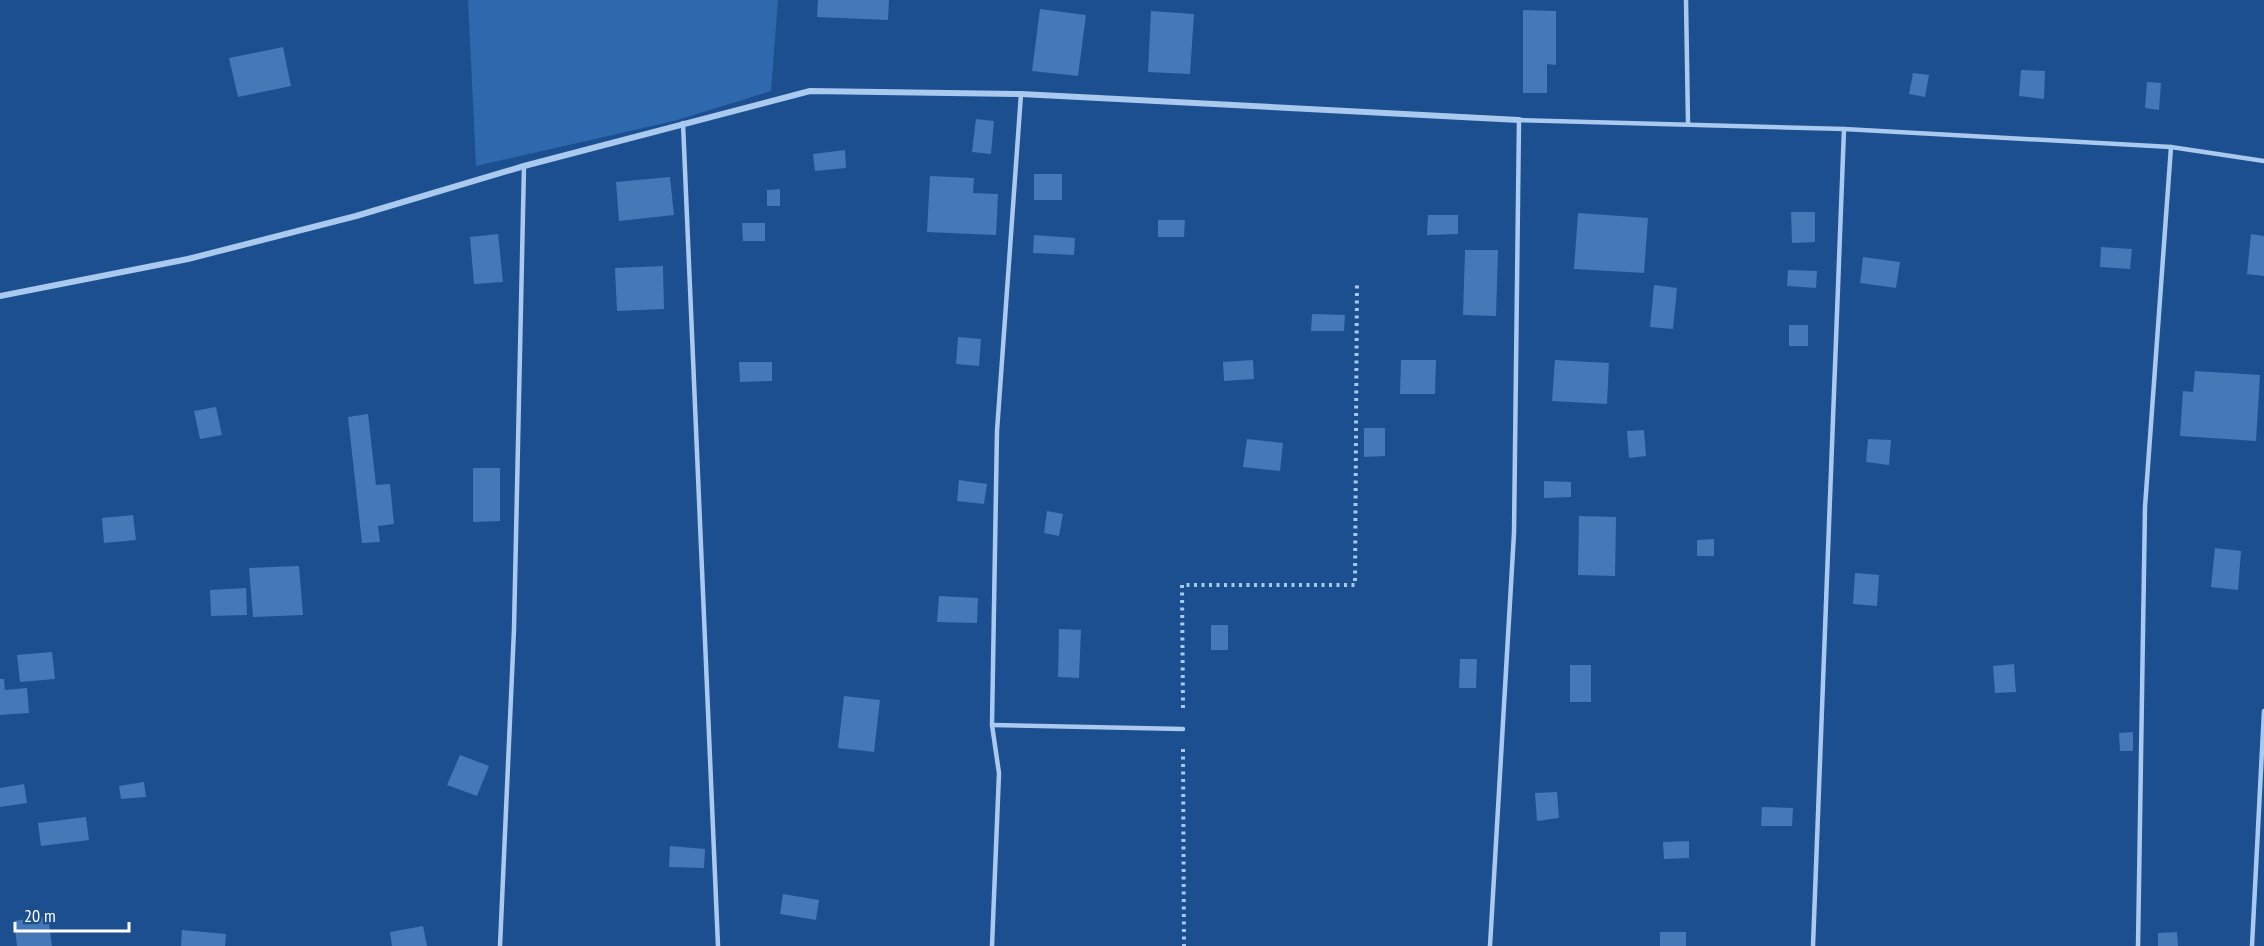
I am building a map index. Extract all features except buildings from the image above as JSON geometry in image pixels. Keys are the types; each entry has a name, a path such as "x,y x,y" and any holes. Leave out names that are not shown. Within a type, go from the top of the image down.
{"street":[{"path":"0,296 188,259 356,216 524,166 810,91 1021,94 1519,120"}],"lane":[{"path":"1686,0 1688,123"},
{"path":"992,946 999,773 992,724 997,431 1021,94"},
{"path":"1490,946 1514,533 1519,120 1844,129 2171,147 2264,161"},
{"path":"683,123 718,946"},
{"path":"1813,946 1844,129"},
{"path":"2138,946 2145,507 2171,147"},
{"path":"500,946 514,629 524,166"},
{"path":"2252,946 2264,711"},
{"path":"992,724 1183,729"}],"path":[{"path":"1184,946 1182,585 1355,585 1357,281"}],"shaded area":[{"path":"468,0 778,0 771,91 674,121 476,166"}]}
